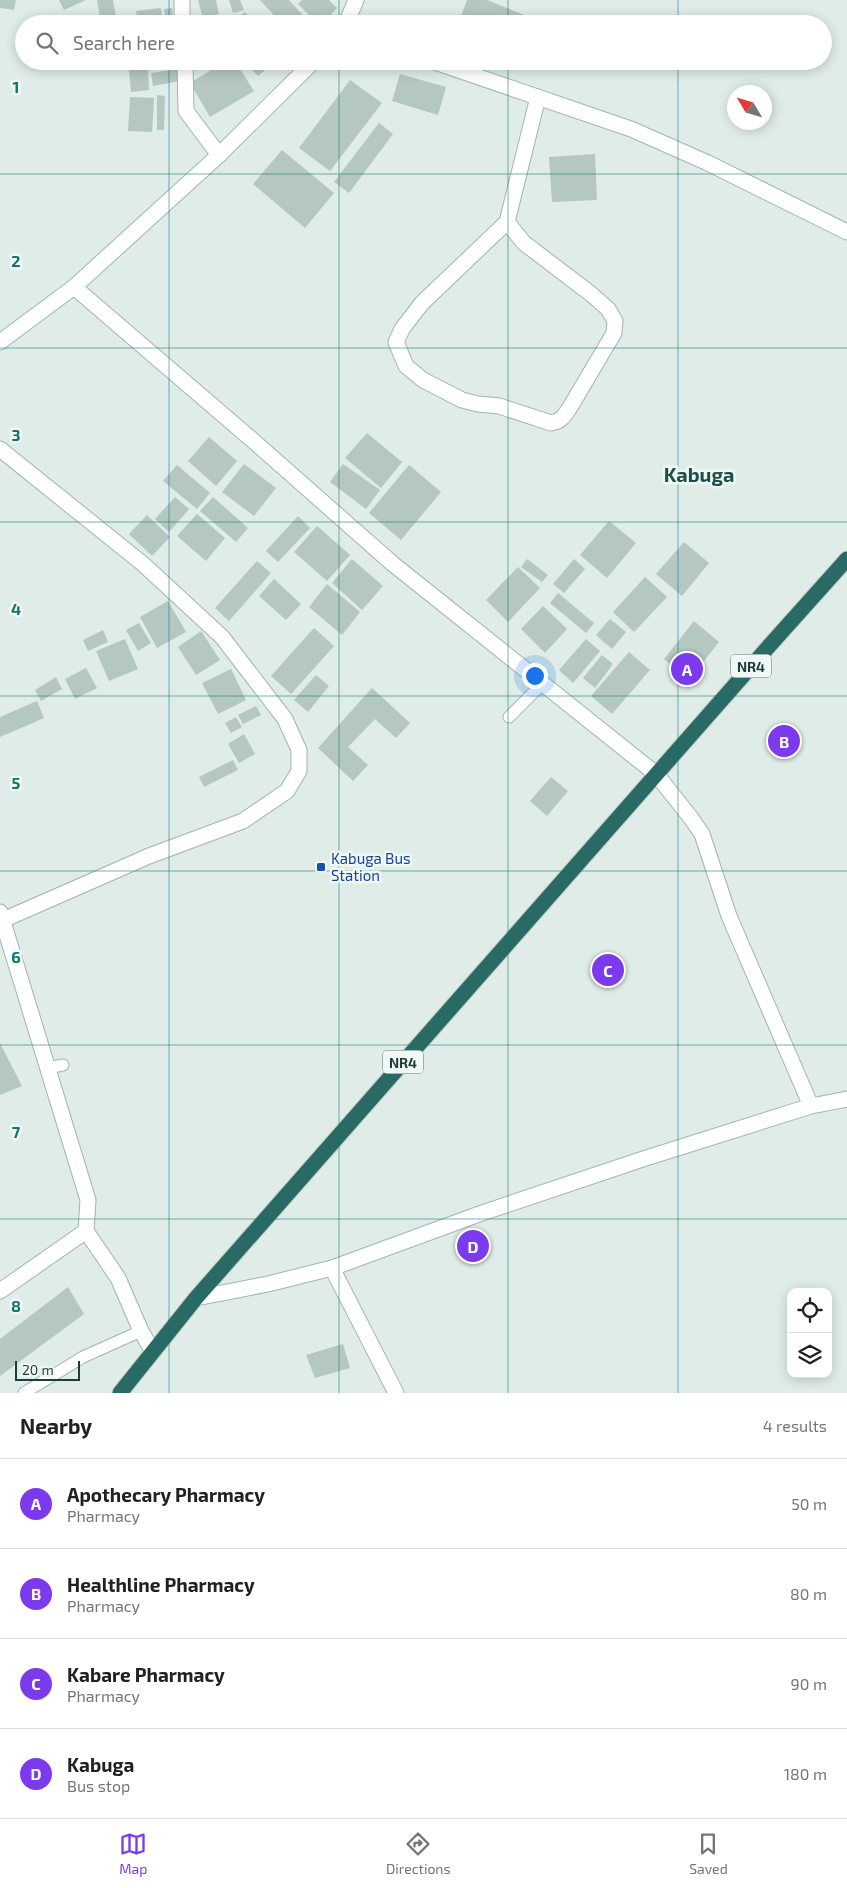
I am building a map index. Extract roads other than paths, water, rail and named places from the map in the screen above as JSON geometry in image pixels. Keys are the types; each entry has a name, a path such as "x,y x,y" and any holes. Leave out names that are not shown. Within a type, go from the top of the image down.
{"highway":[{"name":"NR4","path":"120,1393 196,1298 847,559"}],"street":[{"path":"182,0 182,15"},
{"path":"350,15 356,0"},
{"path":"186,70 186,110 219,155"},
{"path":"0,342 74,287 219,155 305,70"},
{"path":"458,70 631,130 700,159 847,232"},
{"path":"507,222 524,243 608,309 615,321 614,332 569,409 558,421 551,423 500,406 462,400 423,380 406,366 396,342 402,329 422,303 507,222 538,97"},
{"path":"74,287 393,564 656,774 692,818 702,834 729,916 811,1106"},
{"path":"0,449 142,564 222,637 285,719 299,750 299,771 287,791 243,821 149,856 2,916 88,1200 86,1231 118,1278 141,1331 153,1352"},
{"path":"196,1298 268,1284 332,1268 482,1213 591,1176 811,1106 847,1099"},
{"path":"0,1291 86,1231"},
{"path":"332,1268 396,1393"}],"lane":[{"path":"509,717 542,684"},
{"path":"47,1068 62,1065"},
{"path":"24,1393 83,1357 141,1331"}],"place":[{"name":"Apothecary Pharmacy","path":"687,669"},
{"name":"Healthline Pharmacy","path":"784,741"},
{"name":"Kabuga Bus Station","path":"321,867"},
{"name":"Kabare Pharmacy","path":"608,970"},
{"name":"Kabuga","path":"473,1246"}],"district":[{"name":"Kabuga","path":"699,474"}]}
